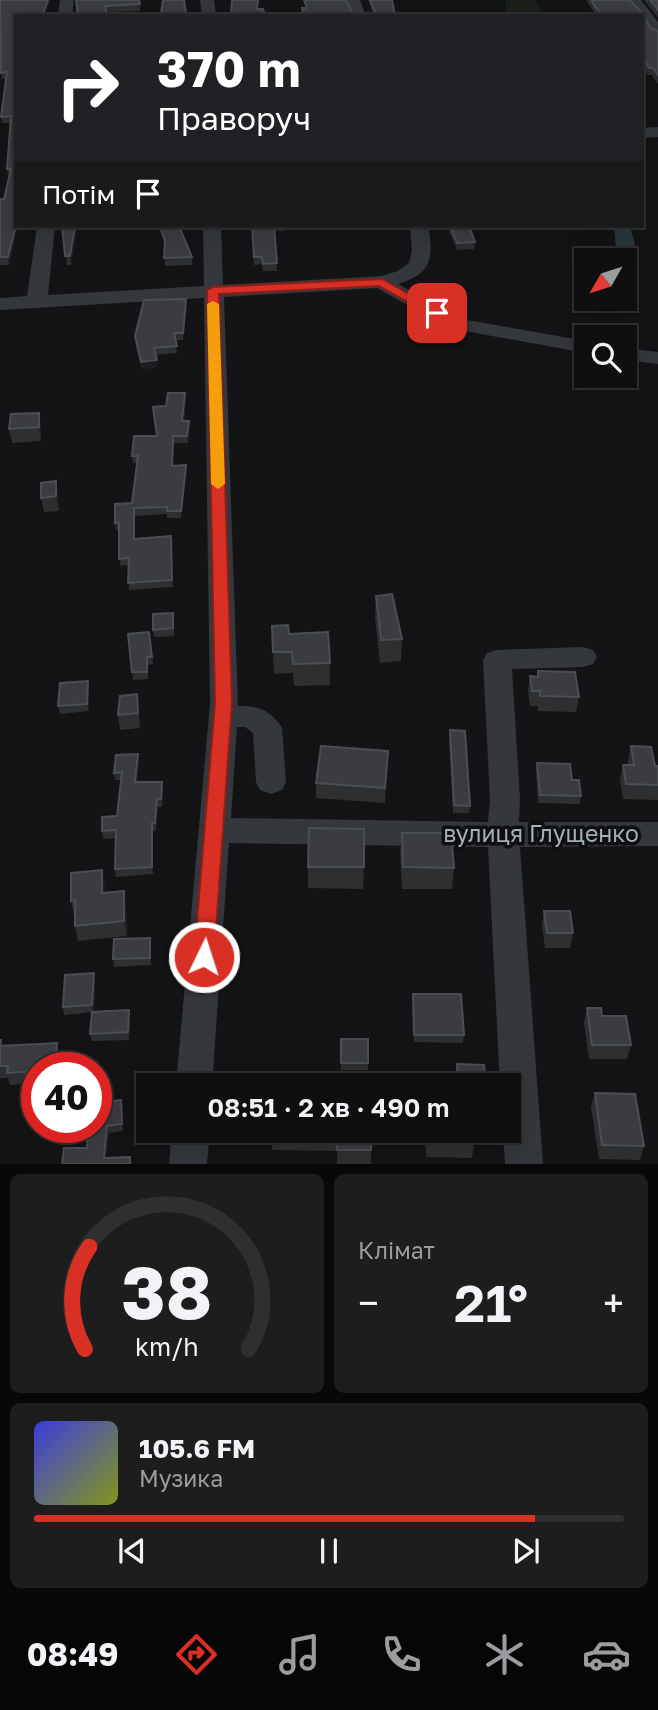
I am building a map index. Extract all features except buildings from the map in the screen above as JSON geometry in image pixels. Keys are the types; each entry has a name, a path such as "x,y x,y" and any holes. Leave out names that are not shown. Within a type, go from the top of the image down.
{"street":[{"path":"634,0 651,12 658,32"},
{"path":"37,301 46,228"},
{"path":"195,1073 222,717 212,228"},
{"path":"0,304 382,282 407,274 422,262 424,253 419,228"},
{"path":"382,282 455,324 574,345"},
{"path":"637,355 658,358"},
{"path":"524,1164 503,835 505,799 497,660 583,657"},
{"path":"222,717 251,716 267,728 271,782"},
{"name":"вулиця Глущенко","path":"214,830 503,835 658,834"},
{"path":"188,1164 190,1143"}],"shaded area":[{"path":"505,0 535,0 542,14 507,14"},
{"path":"614,228 631,228 636,248 616,248"}],"slow traffic":[{"path":"213,304 218,484"}],"route":[{"path":"204,957 223,703 213,290 382,282 437,313"}]}
